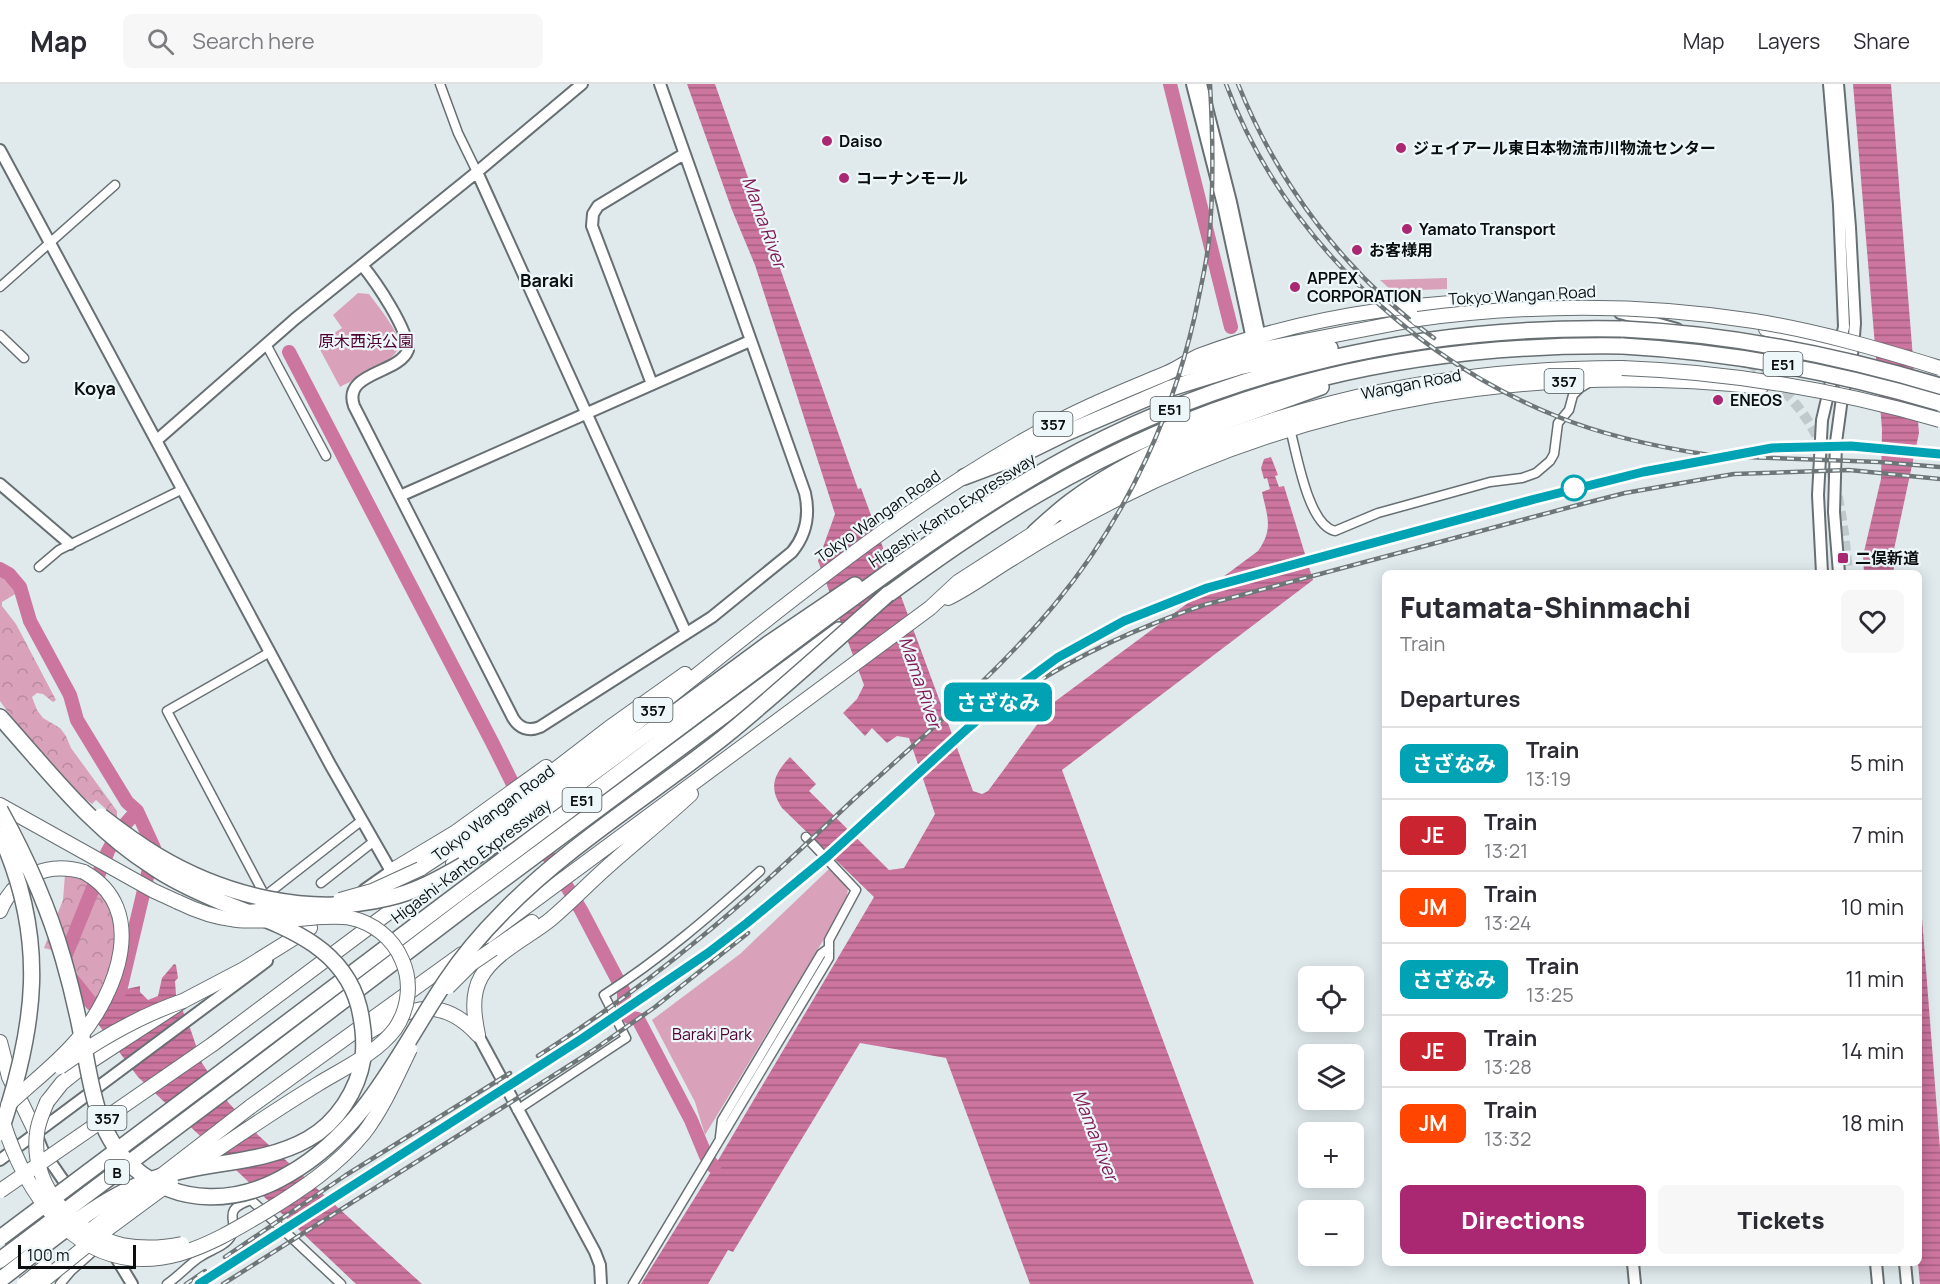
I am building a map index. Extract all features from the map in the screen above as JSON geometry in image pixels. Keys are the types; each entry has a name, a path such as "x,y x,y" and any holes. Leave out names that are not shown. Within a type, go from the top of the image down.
{"highway":[{"name":"357","path":"1170,372 1198,356 1256,338 1335,319 1407,308 1482,302 1564,302 1615,305 1688,315 1853,349 1938,375"},
{"name":"Tokyo Wangan Road","path":"0,1191 213,1044 491,821 943,490 1062,419 1126,389 1170,372 1273,347 1418,319 1482,311 1544,308 1623,308 1683,312 1754,321 1869,346 1938,375"},
{"name":"Higashi-Kanto Expressway","path":"224,1070 829,616 944,534 1055,464 1169,410 1239,384 1347,353 1419,340 1545,328 1623,328 1682,332 1795,349 1863,365 1938,375"},
{"path":"964,477 1017,457 1155,394 1210,375 1362,342 1419,340"},
{"name":"Higashi-Kanto Expressway","path":"234,1084 466,907 888,594 950,551 1039,494 1090,466 1156,434 1218,409 1328,376 1374,366 1422,357 1545,346 1623,346 1681,350 1751,359 1808,369 1940,403"},
{"path":"1035,532 1070,501 1164,448 1223,423 1374,366"},
{"name":"357","path":"24,1284 113,1212 250,1107 930,608 1035,532 1132,476 1204,444 1311,408 1369,393 1426,382 1497,373 1587,368 1703,372 1822,391 1940,419"},
{"name":"Wangan Road","path":"971,579 1119,498 1208,458 1290,429 1383,404 1450,392 1525,383 1595,380 1702,382 1826,395 1870,402 1940,419"},
{"path":"36,758 84,803 134,840 176,866 207,880 242,892 306,904 346,904 388,898 410,892 450,873 506,837 812,614 878,570 944,534"},
{"path":"178,902 197,908 229,913 270,911 332,902 386,886 438,859 491,821 533,775 609,728 807,588"},
{"path":"0,810 32,873 49,916 70,984 95,1103 102,1124 112,1142 132,1166 147,1178 179,1193 212,1198 244,1194 288,1175 319,1154 348,1128 372,1098 454,970 480,937 522,893 558,862 723,737 888,594"},
{"path":"0,717 91,819 143,861 202,894 292,930 326,953 340,968 357,1000 362,1021 364,1054 359,1075 349,1098 334,1118 312,1137 296,1146 267,1156 175,1172 137,1186 97,1208 0,1280"},
{"path":"478,1035 474,1010 475,996 481,977 499,957 672,812 746,744"},
{"path":"0,805 85,853 201,913 226,920 255,922 337,917 350,918 370,925 393,944 402,960 408,981 402,1017 390,1035 368,1054 276,1111 166,1185 39,1284"},
{"path":"391,871 491,821"},
{"path":"0,834 12,859 24,898 33,969 31,1001 24,1042 0,1133"},
{"path":"0,911 4,902 18,885 33,873 59,868 84,872 107,889 117,904 121,947 114,976 100,1006 78,1039 1,1112"},
{"path":"1,1112 7,1136 24,1174 48,1211 63,1227 81,1240 109,1253 127,1257 152,1258 190,1250 237,1228 293,1194 332,1166 363,1133 382,1104 439,999 465,970 493,949 547,917"},
{"path":"1,1112 94,1044 244,969 310,928"},
{"path":"183,1001 82,1067 62,1083 47,1102 38,1124 36,1144 40,1172 50,1193 72,1218 100,1237 124,1245 152,1248 187,1243 215,1234 293,1194"},
{"path":"250,1107 320,1066 392,1017 406,1012 422,1009 441,1011 462,1020 478,1035"},
{"path":"0,1042 9,1077 36,1133"},
{"name":"B","path":"0,1238 224,1070"},
{"name":"B","path":"0,1260 234,1084"}],"street":[{"path":"440,84 458,133 686,633"},
{"path":"157,440 266,344 582,84"},
{"path":"362,265 378,286 408,344 408,350 402,359 362,381 353,390 354,406 513,718 520,726 530,730 540,727 712,617 792,552 801,539 806,525 805,493 660,84"},
{"path":"1192,84 1206,120"},
{"path":"1201,84 1206,120 1256,338"},
{"path":"1822,570 1818,475 1822,420 1826,395 1844,327 1839,205 1828,84"},
{"path":"1838,84 1850,227 1855,323 1853,349 1842,398 1836,442 1834,489 1839,570"},
{"path":"0,150 361,822 391,871 310,928 0,1160"},
{"path":"652,384 592,226 591,218 598,206 684,154"},
{"path":"0,287 115,185"},
{"path":"1564,302 1592,306 1674,327 1749,363"},
{"path":"0,335 24,358"},
{"path":"400,496 750,341"},
{"path":"266,344 326,456"},
{"path":"1290,429 1314,512 1325,527 1335,531 1378,513 1490,482 1522,478 1536,472 1550,461 1554,454 1558,423 1569,410 1573,395 1580,388 1595,380"},
{"path":"0,484 70,544"},
{"path":"39,567 70,544 183,489"},
{"path":"270,652 167,711 265,896 361,822"},
{"path":"633,1284 720,1141 722,1120 821,954 829,948 829,940 856,890 806,837"},
{"path":"321,883 373,842"},
{"path":"517,1110 626,1038 604,995 702,923 760,871"},
{"path":"478,1035 595,1252 600,1265 601,1284"},
{"path":"36,1133 43,1151 105,1240 132,1284"},
{"path":"167,1284 197,1258 229,1239 232,1232 233,1211 240,1204 251,1200 341,1284"},
{"path":"60,1284 70,1271 105,1240"},
{"path":"1633,1266 1635,1284"},
{"path":"1876,1266 1878,1284"},
{"path":"1904,1283 1905,1266"}],"green space":[{"path":"1447,278 1447,289 1392,291 1380,280"},
{"name":"原木西浜公園","path":"358,293 369,294 391,325 399,343 397,350 385,363 340,387 317,344 342,328 333,315"},
{"path":"0,576 17,589 17,593 2,602 2,606 16,624 56,700 53,702 43,694 37,693 32,697 37,710 43,718 60,728 66,736 71,748 117,811 117,827 105,816 108,811 96,800 92,804 79,794 31,745 0,701"},
{"name":"Baraki Park","path":"829,869 848,888 846,903 705,1135 695,1102 652,1020 740,954"},
{"path":"65,874 72,874 90,881 59,952 44,948 63,900"},
{"path":"97,887 110,908 115,933 109,970 96,998 78,976 73,964 72,950"}],"water":[{"name":"Mama River","path":"687,84 715,84 858,489 861,488 973,791 982,794 988,791 1053,703 1258,551 1268,529 1262,492 1270,489 1261,468 1264,459 1271,457 1278,475 1275,476 1279,487 1284,486 1313,580 1062,770 1254,1284 1030,1284 946,1058 860,1043 733,1252 728,1250 708,1284 641,1284 714,1167 874,897 782,808 774,787 780,769 790,757 816,784 809,791 889,870 904,868 935,814 909,738 897,736 887,743 872,728 865,736 843,713 857,699 864,685 818,561 835,514 755,265 732,210"},
{"path":"1853,84 1891,84 1919,433 1893,554 1894,570 1864,570 1863,556 1881,479 1882,429"},
{"path":"1922,918 1940,1149 1940,1284 1920,1284 1918,1266 1922,1266"},
{"path":"174,964 178,978 175,981 176,995 202,1063 228,1102 258,1135 422,1284 356,1284 138,1077 98,1024 90,1009 96,996 140,986 140,992 148,1000 158,996 162,978"}],"waterway":[{"path":"1170,84 1231,327"},
{"path":"289,352 493,744 549,857 581,910 624,992 624,1008 629,1017 638,1019 691,1120 706,1156 714,1167"},
{"path":"0,569 9,574 20,587 30,621 70,695 77,720 127,802 137,811 154,848 120,991"},
{"path":"92,1004 68,974 65,957 108,851 119,831 137,811"}],"tunnel":[{"path":"1749,363 1775,383 1796,405 1813,429 1825,454 1841,511 1848,570"}],"railway":[{"path":"538,1056 661,970 759,888 983,681 1032,631 1081,570 1127,497 1146,459 1163,419 1189,338 1206,261 1211,220 1210,84"},
{"path":"1226,84 1250,138 1280,190 1316,239 1357,283 1402,324 1451,360 1502,391 1556,416 1631,440 1709,455"},
{"path":"1238,84 1273,157 1294,192 1318,225 1372,286 1434,338"},
{"path":"199,1284 583,1038 708,953 828,856 956,738 1003,698 1057,658 1124,621 1207,588 1624,476 1772,448 1851,446 1917,450 1940,454"},
{"path":"1745,457 1879,462 1940,467"},
{"path":"1028,688 1113,641 1204,605 1625,493 1734,474 1849,470 1940,479"},
{"path":"223,1284 592,1051 655,1007 748,933"},
{"path":"225,1257 346,1175 510,1073"},
{"path":"186,1284 205,1271"}],"train":[{"name":"さざなみ","path":"199,1284 648,996 708,953 828,856 979,717 1057,658 1124,621 1207,588 1590,484 1643,472 1772,448 1851,446 1917,450 1940,454"}],"place":[{"name":"Daiso","path":"827,141"},
{"name":"ジェイアール東日本物流市川物流センター","path":"1401,148"},
{"name":"コーナンモール","path":"844,178"},
{"name":"Yamato Transport","path":"1407,229"},
{"name":"お客様用","path":"1357,250"},
{"name":"APPEX CORPORATION","path":"1295,287"},
{"name":"ENEOS","path":"1718,400"},
{"name":"二俣新道","path":"1843,558"}],"district":[{"name":"Baraki","path":"547,280"},
{"name":"Koya","path":"95,388"}]}
